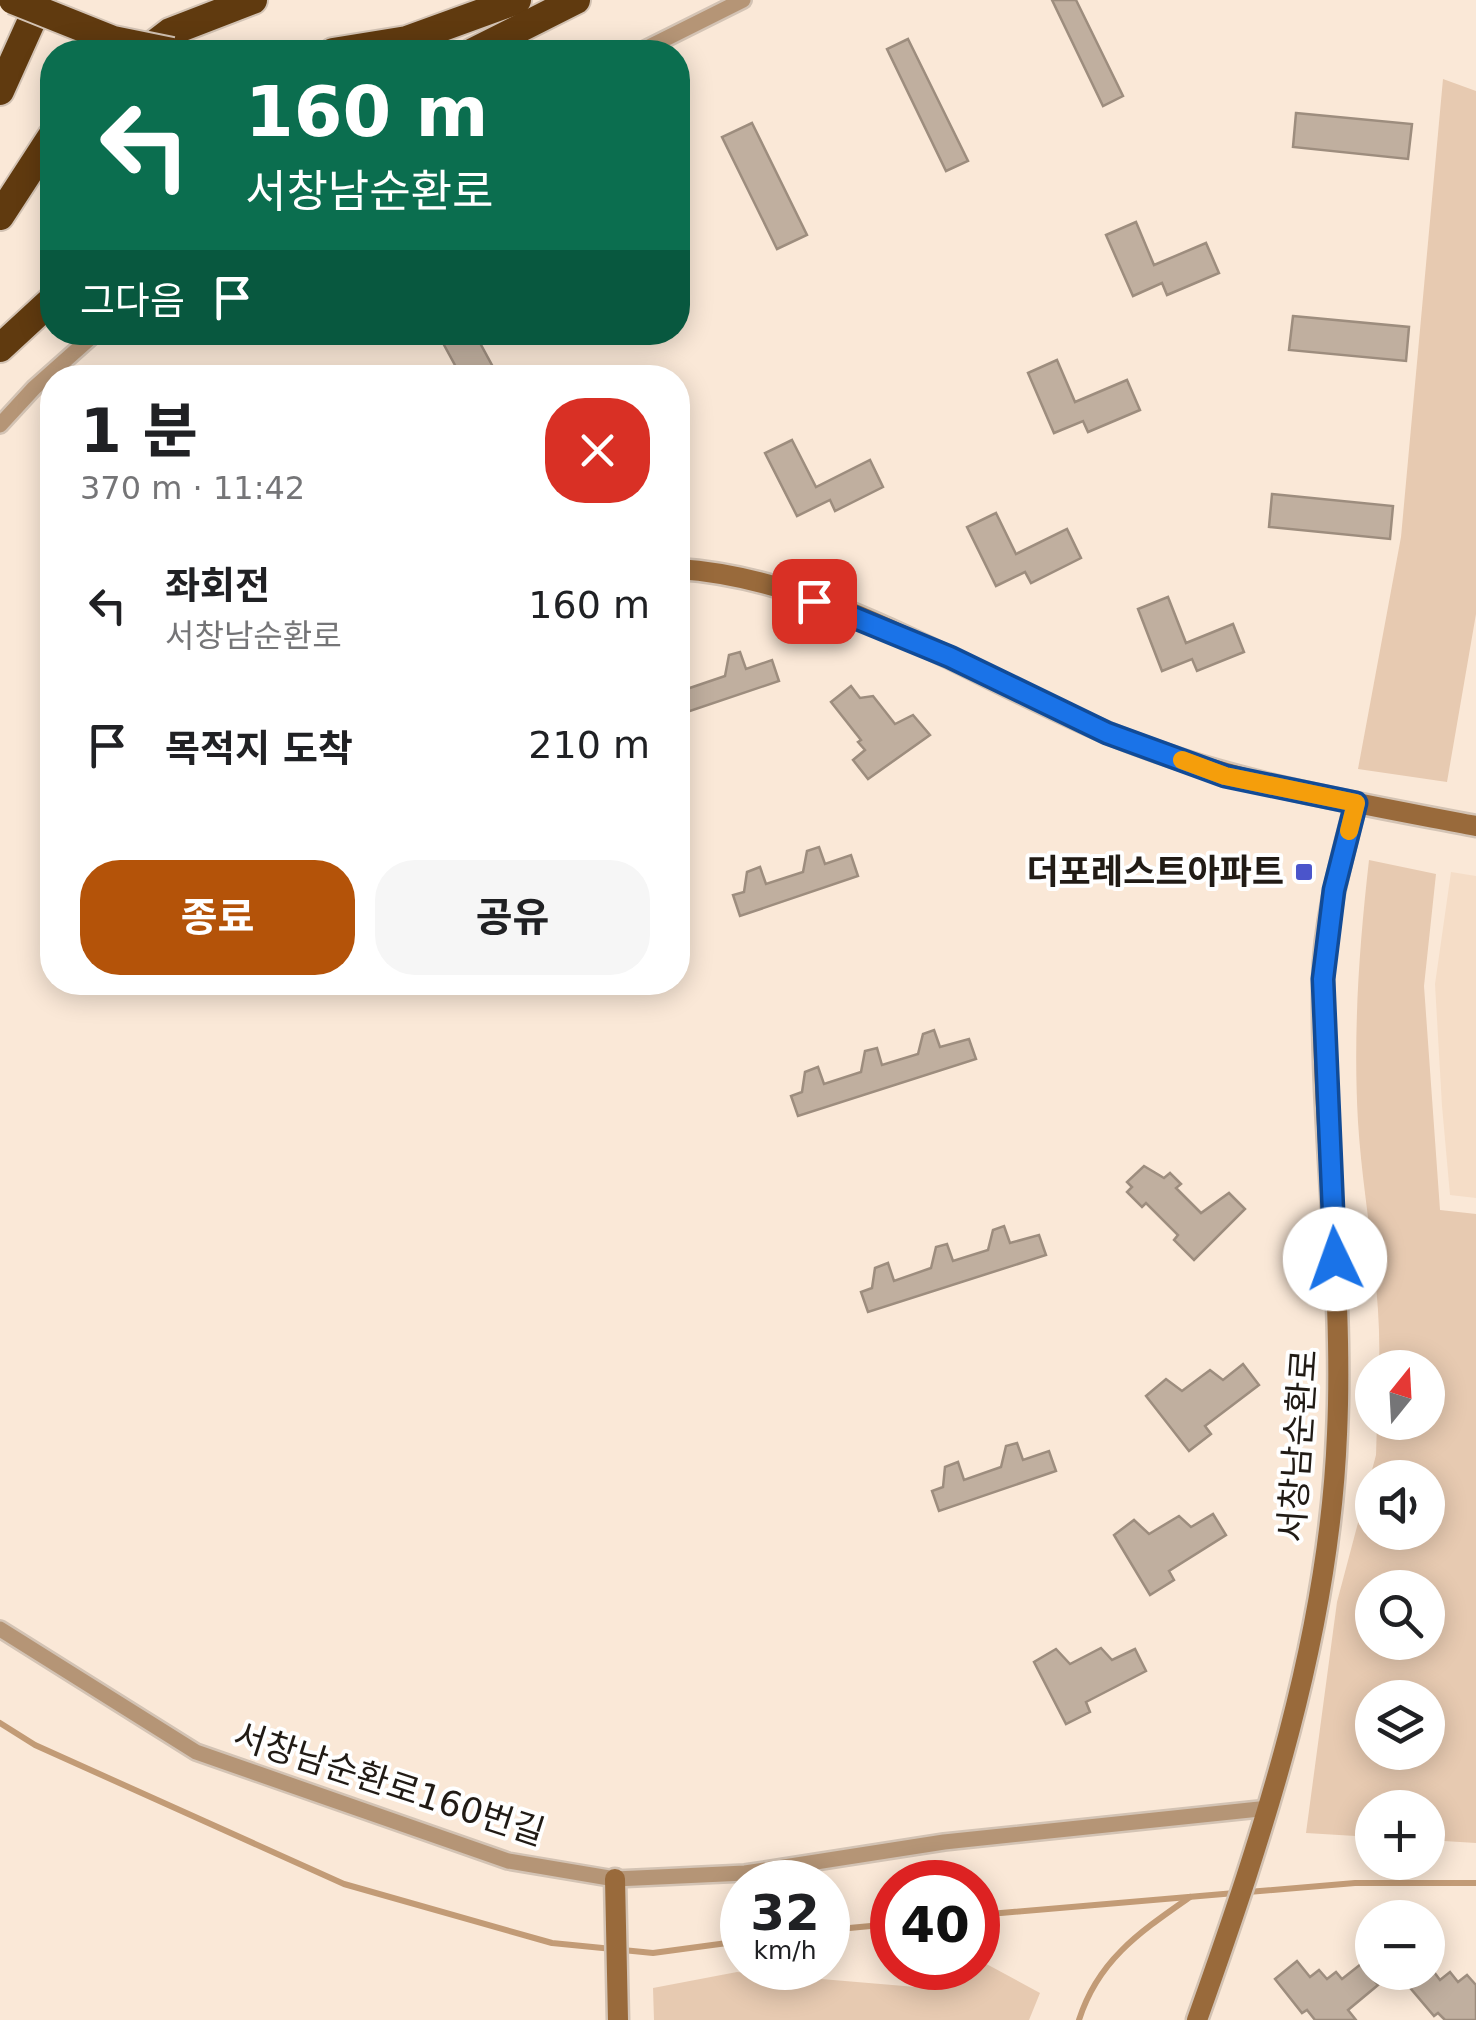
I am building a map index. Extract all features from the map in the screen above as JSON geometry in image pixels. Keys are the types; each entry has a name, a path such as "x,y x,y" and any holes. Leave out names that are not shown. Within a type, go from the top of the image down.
{"highway":[{"path":"12,0 113,40"},
{"path":"0,91 41,0"},
{"path":"160,40 170,32 253,0"},
{"path":"407,40 518,0"},
{"path":"497,40 576,0"},
{"path":"0,216 40,154"},
{"path":"0,348 40,311"}],"street":[{"path":"663,40 743,0"},
{"path":"60,365 82,345"},
{"path":"0,425 40,383"},
{"path":"690,571 745,580 814,601 950,657 1107,733 1225,776 1476,826"},
{"name":"서창남순환로","path":"1198,2020 1258,1851 1300,1688 1326,1544 1338,1436 1338,1336 1323,979 1334,890 1356,803"},
{"name":"서창남순환로160번길","path":"0,1629 196,1752 508,1861 615,1879 745,1873 944,1842 1269,1808"},
{"path":"615,1879 618,2020"}],"shaded area":[{"path":"1443,79 1476,91 1476,614 1447,782 1358,769 1401,537"},
{"path":"1369,860 1436,874 1424,986 1440,1210 1476,1214 1476,1843 1445,1841 1445,1790 1355,1790 1355,1836 1306,1833 1337,1602 1355,1534 1355,1550 1445,1550 1445,1460 1375,1460 1376,1440 1445,1440 1445,1350 1379,1350 1378,1306 1360,1153 1358,991"},
{"path":"1451,872 1476,876 1476,1198 1450,1195 1442,1106 1435,984"},
{"path":"1000,1971 1040,1993 1029,2020 654,2020 653,1988 720,1975 720,1990 850,1990 850,1981 870,1983 870,1990 1000,1990"}],"building":[{"path":"1052,0 1076,0 1123,96 1103,106"},
{"path":"908,39 968,161 946,171 887,49"},
{"path":"1296,113 1412,124 1408,159 1293,147"},
{"path":"752,123 807,235 777,249 722,137"},
{"path":"1136,222 1154,265 1206,243 1219,273 1167,295 1162,283 1133,296 1106,235"},
{"path":"1293,316 1409,327 1406,361 1289,350"},
{"path":"444,345 481,345 492,365 455,365"},
{"path":"1057,360 1075,402 1127,380 1140,410 1088,432 1083,421 1054,433 1028,373"},
{"path":"792,440 816,487 870,460 883,487 835,511 830,500 797,516 765,453"},
{"path":"1272,494 1393,506 1390,539 1269,527"},
{"path":"996,513 1016,554 1067,529 1081,558 1031,583 1025,572 996,586 967,527"},
{"path":"1168,597 1186,643 1233,624 1244,652 1197,671 1192,659 1162,671 1138,609"},
{"path":"740,652 746,669 772,660 779,681 690,711 690,688 725,676 729,655"},
{"path":"851,686 860,698 873,696 895,724 913,715 930,735 868,779 853,760 865,750 858,742 861,740 831,702"},
{"path":"819,847 825,864 851,855 858,876 740,916 733,895 744,892 747,872 760,867 766,884 803,872 807,851"},
{"path":"934,1030 940,1047 969,1039 976,1059 798,1116 791,1096 802,1092 805,1072 818,1067 824,1084 861,1072 865,1051 877,1048 882,1065 918,1054 923,1034"},
{"path":"1144,1166 1164,1178 1170,1173 1181,1184 1176,1188 1201,1213 1229,1193 1245,1209 1194,1260 1174,1240 1178,1235 1146,1203 1142,1207 1127,1192 1132,1187 1127,1182"},
{"path":"1004,1226 1010,1243 1039,1235 1046,1255 868,1312 861,1292 872,1288 875,1268 888,1263 894,1281 931,1268 936,1247 947,1244 953,1261 988,1250 993,1230"},
{"path":"1243,1364 1259,1385 1205,1426 1211,1434 1189,1451 1146,1396 1166,1379 1182,1391 1210,1370 1223,1380"},
{"path":"1017,1443 1023,1460 1049,1451 1056,1471 939,1511 932,1491 943,1487 945,1467 958,1462 964,1480 1001,1467 1006,1446"},
{"path":"1213,1514 1226,1535 1169,1571 1174,1580 1150,1595 1114,1535 1134,1520 1149,1534 1179,1516 1191,1527"},
{"path":"1101,1648 1112,1660 1135,1649 1146,1671 1086,1702 1090,1712 1066,1724 1034,1662 1056,1649 1070,1664"},
{"path":"1297,1961 1310,1977 1319,1970 1327,1979 1336,1972 1342,1979 1355,1969 1355,1990 1372,1990 1348,2010 1356,2020 1315,2020 1307,2010 1302,2013 1275,1979"},
{"path":"1450,1972 1458,1982 1467,1975 1476,1985 1476,2020 1445,2020 1438,2013 1434,2016 1412,1990 1445,1990 1445,1976"}],"waterway":[{"path":"0,1723 35,1745 344,1884 552,1943 653,1953 720,1944"},
{"path":"1248,1892 1355,1883 1476,1883"},
{"path":"1000,1913 1235,1893"},
{"path":"1079,2020 1097,1980 1109,1964 1138,1935 1190,1897"},
{"path":"850,1928 870,1926"}],"slow traffic":[{"path":"1182,760 1225,776 1356,803 1349,831"}],"place":[{"name":"더포레스트아파트","path":"1304,872"}],"route":[{"path":"814,601 950,657 1107,733 1225,776 1356,803 1334,890 1323,979 1335,1259"}]}
